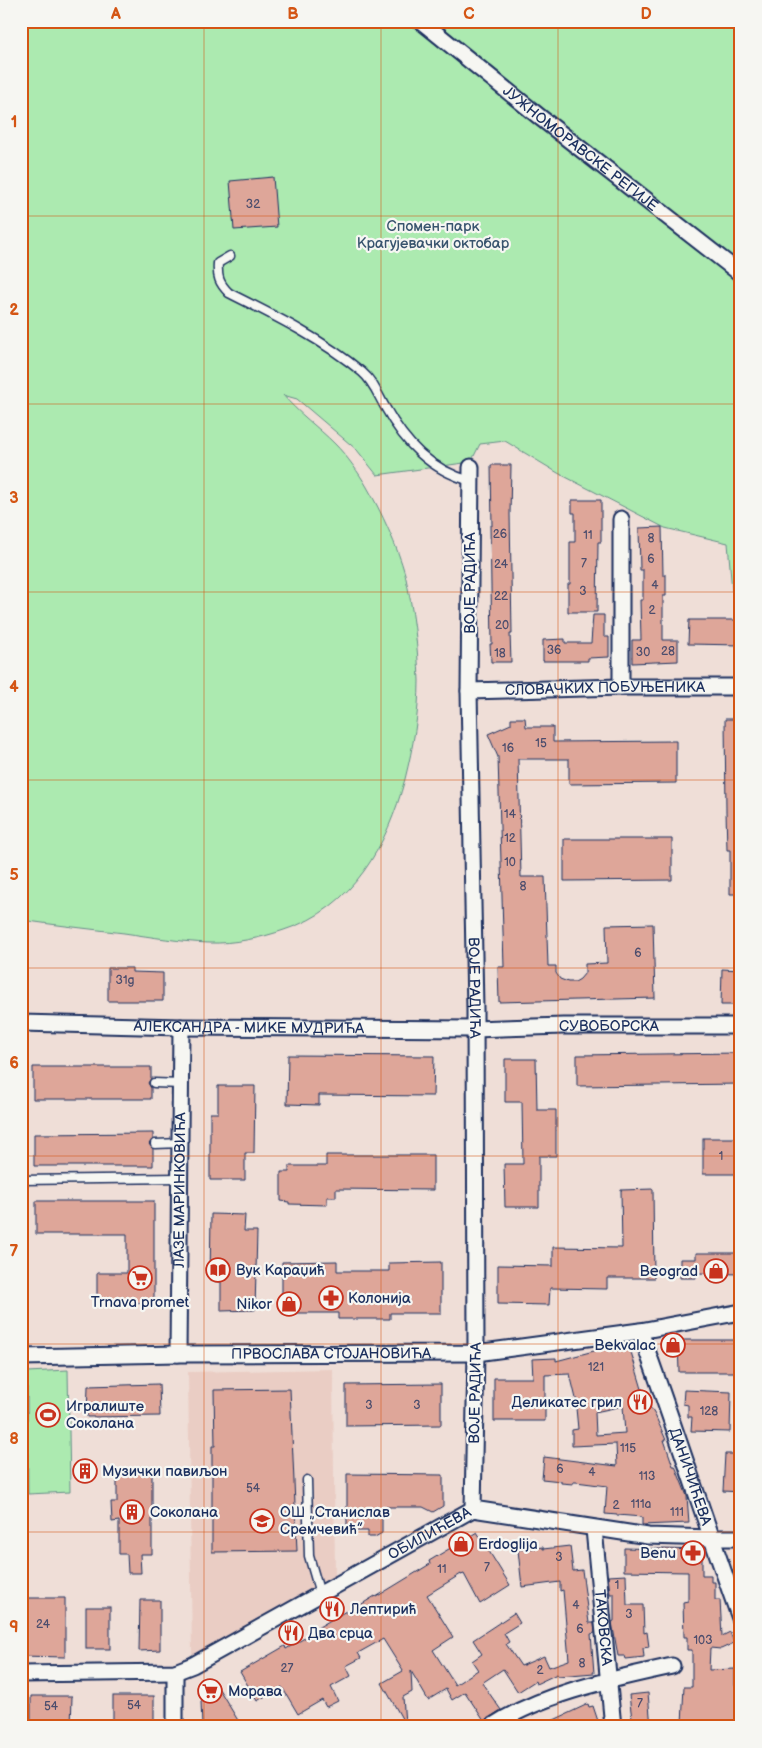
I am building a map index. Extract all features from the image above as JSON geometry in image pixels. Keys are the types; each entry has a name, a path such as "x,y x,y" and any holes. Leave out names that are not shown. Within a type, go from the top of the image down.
{"street":[{"name":"ЈУЖНОМОРАВСКЕ РЕГИЈЕ","path":"421,21 541,118 741,274"},
{"name":"ВОЈЕ РАДИЋА","path":"471,474 469,691 475,1028 476,1353 473,1509"},
{"path":"621,519 621,687"},
{"name":"СЛОВАЧКИХ ПОБУЊЕНИКА","path":"469,691 621,687 741,687"},
{"name":"АЛЕКСАНДРА - МИКЕ МУДРИЋА","path":"21,1023 181,1027 475,1028"},
{"name":"СУВОБОРСКА","path":"475,1028 741,1026"},
{"name":"ЛАЗЕ МАРИНКОВИЋА","path":"178,1354 181,1027"},
{"name":"ПРВОСЛАВА СТОЈАНОВИЋА","path":"21,1357 178,1354 476,1353 640,1330 741,1312"},
{"name":"ДАНИЧИЋЕВА","path":"640,1330 741,1622"},
{"name":"ОБИЛИЋЕВА","path":"175,1672 193,1665 473,1509 648,1536 741,1538"},
{"name":"ТАКОВСКА","path":"594,1529 614,1727"},
{"path":"492,1727 508,1716 532,1705 608,1680 672,1666"},
{"path":"21,1674 175,1672 175,1727"}],"lane":[{"path":"230,256 218,264 217,276 221,285 228,293 305,332 363,373 371,382 404,437 418,452 434,465 454,476 471,474"},
{"path":"154,1083 181,1084"},
{"path":"155,1144 180,1143"},
{"path":"21,1180 180,1178"},
{"path":"306,1480 309,1556 318,1587 318,1595"}],"shaded area":[{"name":"ОШ „Станислав Сремчевић”","path":"333,1369 335,1578 201,1654 192,1654 188,1372"}],"green space":[{"name":"Спомен-парк Крагујевачки октобар","path":"21,21 741,21 741,592 732,591 728,543 665,528 558,473 505,441 480,444 471,462 377,475 357,450 297,399 283,395 335,444 357,470 389,530 405,574 415,627 419,693 411,755 398,804 377,850 364,871 348,890 330,906 309,920 266,936 228,943 198,942 21,920"},
{"name":"Игралиште Соколана","path":"68,1370 70,1492 28,1494 27,1372"}],"building":[{"path":"273,177 277,227 234,230 230,181"},
{"path":"491,465 511,465 511,662 491,662"},
{"path":"572,500 601,500 597,612 568,612 570,542 575,542 575,513 572,513"},
{"path":"662,527 663,575 666,575 666,596 663,596 663,640 678,640 678,661 632,663 632,640 641,640 640,600 643,600 643,570 640,570 639,528"},
{"path":"593,615 604,615 604,637 609,637 609,657 588,658 588,661 543,661 543,640 565,639 565,643 591,643"},
{"path":"689,620 741,620 741,645 688,644"},
{"path":"511,718 525,718 526,727 553,727 553,742 676,741 676,783 569,784 569,759 518,759 521,877 545,877 548,966 556,966 556,973 560,979 575,982 585,973 585,964 607,963 606,925 653,924 655,998 499,1002 498,967 504,967 498,757 488,734 511,724"},
{"path":"725,719 741,719 741,894 730,894 730,850 727,850"},
{"path":"564,839 672,839 672,880 564,881"},
{"path":"108,968 132,968 132,972 163,973 163,1001 108,1001"},
{"path":"722,969 741,970 741,1005 721,1005"},
{"path":"741,1053 741,1084 577,1086 577,1055"},
{"path":"288,1055 434,1056 433,1096 319,1095 319,1105 287,1104"},
{"path":"505,1059 536,1059 537,1110 556,1110 556,1156 539,1156 539,1207 505,1207 504,1164 523,1164 522,1102 505,1102"},
{"path":"33,1067 151,1067 151,1078 148,1083 151,1088 151,1099 33,1099"},
{"path":"218,1086 255,1086 254,1153 245,1153 245,1180 210,1180 210,1113 218,1113"},
{"path":"153,1133 153,1139 149,1144 153,1149 153,1166 34,1166 34,1134"},
{"path":"703,1138 739,1138 739,1174 703,1174"},
{"path":"326,1155 433,1155 433,1190 336,1189 336,1197 327,1197 327,1205 289,1204 289,1202 281,1201 281,1172 289,1172 289,1166 326,1166"},
{"path":"653,1189 654,1278 607,1278 607,1289 550,1288 549,1305 498,1304 498,1265 553,1266 553,1247 622,1248 621,1190"},
{"path":"36,1201 154,1201 154,1303 97,1302 97,1273 127,1273 127,1234 36,1234"},
{"path":"211,1214 245,1215 244,1231 257,1231 255,1310 221,1311 221,1282 210,1281"},
{"path":"696,1253 741,1253 741,1274 696,1273 696,1278 680,1278 680,1259 696,1259"},
{"path":"337,1261 337,1271 389,1271 389,1263 441,1262 441,1313 390,1313 390,1319 338,1319 338,1313 282,1313 282,1262"},
{"path":"678,1340 741,1340 741,1372 679,1372"},
{"path":"628,1342 645,1399 655,1415 666,1440 664,1440 673,1466 675,1466 687,1496 689,1523 642,1525 642,1517 605,1514 607,1486 576,1482 573,1482 573,1484 561,1483 561,1481 542,1479 544,1457 617,1466 616,1444 572,1446 572,1430 578,1429 576,1408 578,1407 570,1374 545,1375 545,1421 494,1421 494,1378 533,1378 532,1359 556,1358 556,1361","holes":["623,1406 625,1433 596,1435 595,1412"]},
{"path":"159,1384 160,1416 87,1417 88,1386"},
{"path":"441,1384 441,1425 346,1426 346,1385"},
{"path":"290,1389 297,1551 212,1552 212,1446 215,1446 214,1390"},
{"path":"684,1390 731,1392 730,1432 691,1431 692,1417 688,1417 688,1405 683,1404"},
{"path":"725,1454 741,1454 741,1492 723,1491"},
{"name":"Соколана","path":"152,1473 152,1554 140,1554 141,1573 128,1573 127,1554 119,1554 119,1521 112,1522 111,1502 117,1502 117,1474"},
{"path":"347,1474 443,1475 443,1506 433,1512 423,1507 382,1507 382,1533 375,1537 368,1537 368,1531 347,1531"},
{"path":"477,1532 510,1585 480,1604 464,1574 461,1574 427,1595 453,1637 433,1650 455,1685 478,1670 472,1661 482,1654 473,1640 514,1613 520,1623 504,1633 509,1642 506,1644 521,1666 544,1656 549,1667 569,1660 563,1590 560,1591 560,1582 522,1587 518,1550 543,1547 543,1549 570,1546 573,1571 582,1570 589,1623 594,1623 595,1633 591,1634 594,1673 558,1676 557,1674 536,1684 535,1681 518,1692 503,1669 482,1683 501,1710 484,1721 465,1692 452,1700 446,1689 428,1700 411,1671 412,1692 403,1697 405,1724 382,1683 403,1671 383,1639 358,1653 361,1658 346,1666 351,1676 331,1687 338,1701 326,1707 322,1700 298,1714 282,1687 257,1701 240,1672 285,1646 286,1649 346,1611 347,1613 376,1597 430,1564 429,1561"},
{"path":"624,1548 702,1550 702,1575 711,1575 711,1582 715,1582 715,1600 720,1600 722,1636 730,1632 734,1643 721,1649 710,1648 709,1670 735,1669 735,1685 741,1705 741,1727 686,1727 686,1723 682,1723 684,1687 692,1687 692,1650 687,1650 687,1637 684,1637 683,1602 688,1601 688,1572 624,1571"},
{"path":"626,1575 627,1605 643,1605 644,1633 647,1632 649,1647 643,1648 644,1657 626,1659 625,1656 618,1656 612,1622 614,1621 614,1594 610,1594 608,1576"},
{"path":"22,1598 65,1598 65,1657 21,1656"},
{"path":"140,1600 160,1600 160,1650 139,1651"},
{"path":"86,1607 110,1607 110,1649 86,1649"},
{"path":"219,1689 242,1727 202,1727 201,1701"},
{"path":"648,1693 651,1727 633,1727 629,1695"},
{"path":"31,1696 72,1696 71,1727 31,1727"},
{"path":"113,1696 154,1696 154,1727 113,1727"},
{"path":"588,1704 589,1707 593,1706 600,1727 539,1727"}],"place":[{"name":"Вук Караџић","path":"218,1270"},
{"name":"Beograd","path":"716,1271"},
{"name":"Trnava promet","path":"140,1278"},
{"name":"Колонија","path":"331,1298"},
{"name":"Nikor","path":"289,1304"},
{"name":"Bekvalac","path":"673,1345"},
{"name":"Деликатес грил","path":"640,1402"},
{"name":"Игралиште Соколана","path":"48,1415"},
{"name":"Музички павиљон","path":"85,1471"},
{"name":"Соколана","path":"132,1512"},
{"name":"ОШ „Станислав Сремчевић”","path":"262,1521"},
{"name":"Erdoglija","path":"461,1544"},
{"name":"Benu","path":"693,1553"},
{"name":"Лептирић","path":"332,1609"},
{"name":"Два срца","path":"291,1633"},
{"name":"Морава","path":"210,1691"}]}
